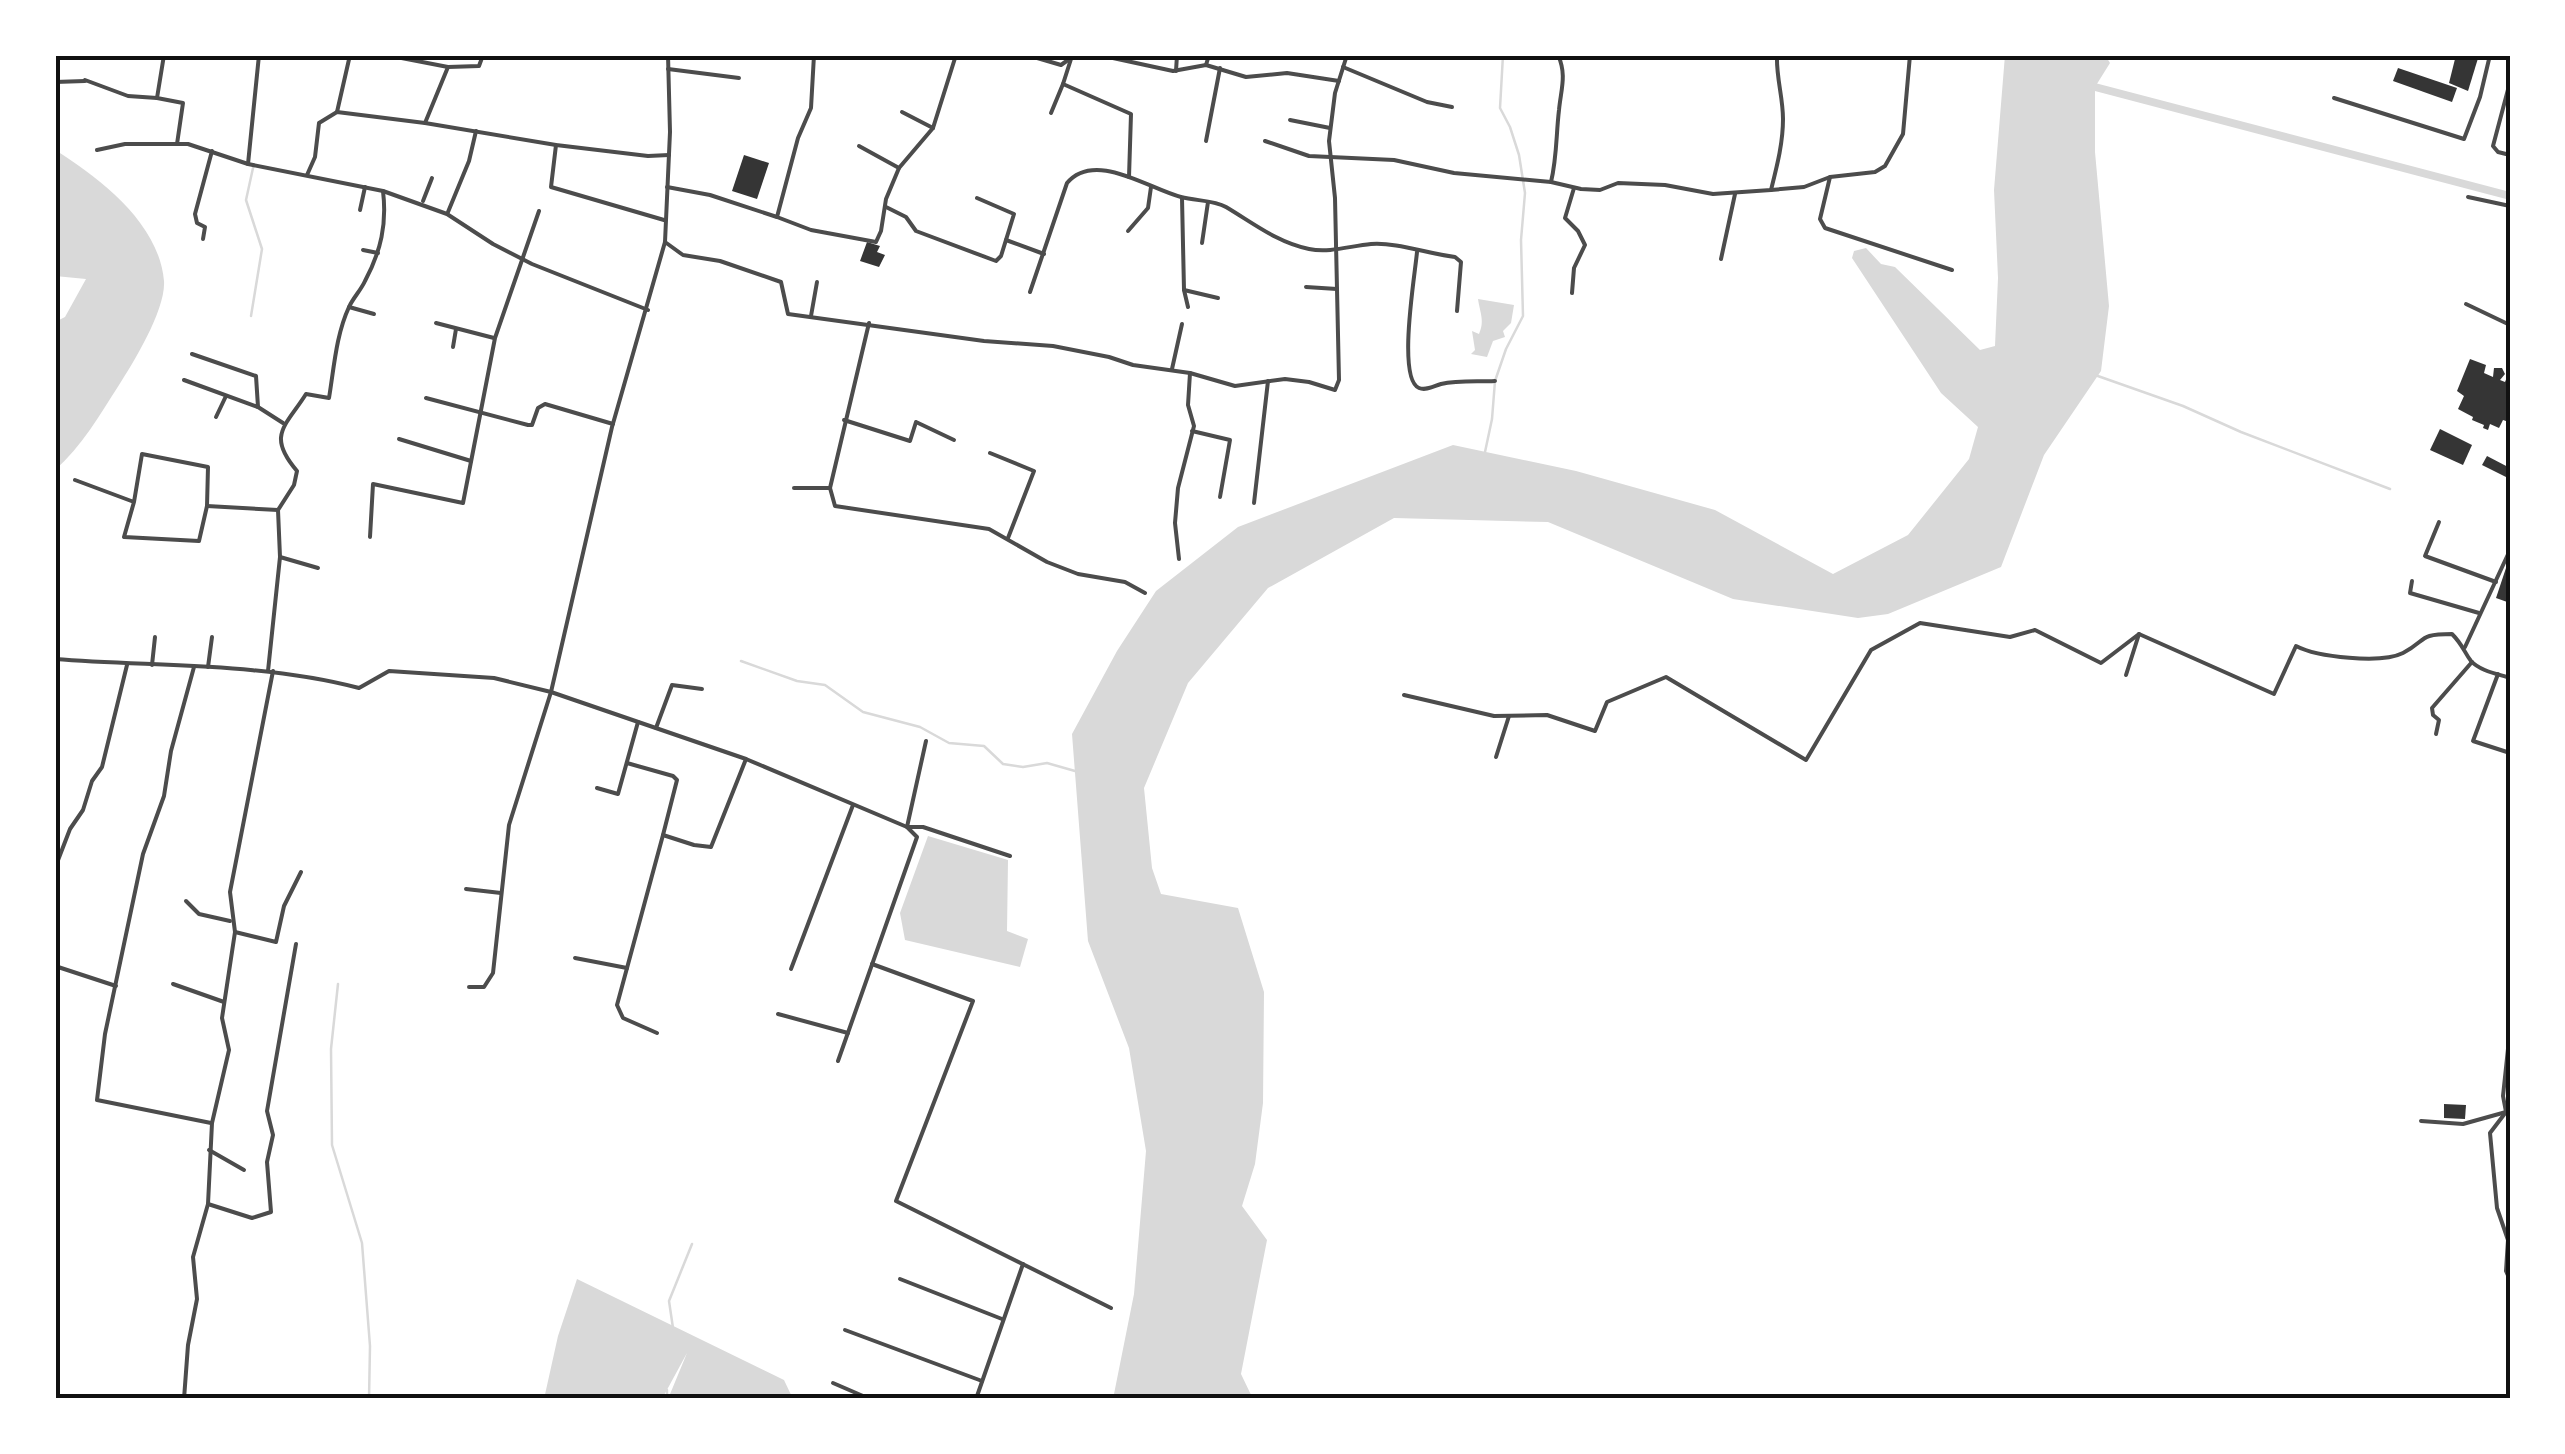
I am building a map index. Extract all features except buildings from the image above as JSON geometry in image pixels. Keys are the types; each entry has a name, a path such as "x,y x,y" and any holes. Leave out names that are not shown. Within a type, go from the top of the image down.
{"street":[{"path":"157,98 164,55"},
{"path":"248,164 259,55"},
{"path":"336,112 350,55"},
{"path":"386,55 448,67 480,66 483,55"},
{"path":"469,987 484,987 494,973 509,825 551,692 612,424 665,242 668,55"},
{"path":"777,217 798,138 811,108 814,55"},
{"path":"667,187 710,195 810,230 876,242 899,168 933,128 956,55"},
{"path":"1027,55 1061,65 1073,57"},
{"path":"1099,55 1176,71 1206,65 1246,77 1287,74 1339,82"},
{"path":"1176,55 1176,71"},
{"path":"1206,65 1210,55"},
{"path":"665,242 682,255 720,261 781,282 788,314 984,341 1053,346 1133,365 1190,372 1235,386 1268,381 1310,382 1330,390 1338,387 1337,250 1330,128 1347,55"},
{"path":"1551,182 1564,88 1558,55"},
{"path":"1771,190 1781,150 1783,114 1776,77 1778,55"},
{"path":"1265,140 1309,156 1394,160 1466,175 1551,182 1574,188 1600,190 1630,184 1735,194 1804,187 1830,177 1875,172 1885,166 1896,152 1905,126 1910,55"},
{"path":"2334,98 2464,139 2490,55"},
{"path":"1051,113 1073,57"},
{"path":"426,123 448,67"},
{"path":"1343,67 1427,102 1452,107"},
{"path":"668,68 740,78"},
{"path":"1206,141 1220,68"},
{"path":"55,82 85,81 128,96 183,103 176,144"},
{"path":"2510,82 2493,146 2510,155"},
{"path":"1063,84 1131,114 1129,176"},
{"path":"306,177 315,158 319,123 336,112 556,145 669,155"},
{"path":"902,112 933,128"},
{"path":"1290,120 1330,128"},
{"path":"447,214 469,161 476,131"},
{"path":"97,150 126,144 176,144 212,150 248,164 383,191 447,214 523,259 648,310"},
{"path":"556,145 551,188 666,221"},
{"path":"859,146 899,168"},
{"path":"203,239 205,226 197,223 194,214 212,150"},
{"path":"1030,292 1067,183 1076,172 1100,172 1129,176 1151,188 1223,205 1280,240 1310,249 1337,250 1374,244 1454,258 1461,262 1457,311"},
{"path":"1830,177 1820,219 1825,228 1952,270"},
{"path":"422,204 432,178"},
{"path":"360,210 365,187"},
{"path":"1128,231 1148,208 1151,188"},
{"path":"1572,293 1574,268 1584,245 1578,231 1565,218 1574,188"},
{"path":"184,1399 188,1344 198,1298 193,1256 208,1204 208,1150 228,1050 222,1018 235,932 230,892 270,671 280,558 278,510 294,485 297,470 284,455 280,440 284,423 306,394 330,398 338,342 349,306 378,253 386,216 383,191"},
{"path":"1721,259 1735,194"},
{"path":"2468,196 2510,206"},
{"path":"1182,197 1180,216 1188,308"},
{"path":"885,206 906,217 916,231 996,261 1014,214 977,198"},
{"path":"1202,243 1208,202"},
{"path":"370,537 373,484 463,503 495,338 539,211"},
{"path":"1006,240 1044,254"},
{"path":"363,250 378,253"},
{"path":"1417,252 1408,336 1410,379 1423,390 1446,383 1495,381"},
{"path":"812,316 816,282"},
{"path":"1306,287 1337,289"},
{"path":"1184,290 1218,298"},
{"path":"2466,304 2510,325"},
{"path":"349,306 374,314"},
{"path":"436,323 495,338"},
{"path":"870,323 830,488 835,506 989,529 1046,562 1078,574 1125,582 1146,593"},
{"path":"1172,369 1182,324"},
{"path":"453,346 456,329"},
{"path":"192,354 256,376 258,407"},
{"path":"1179,558 1175,523 1178,488 1194,426 1187,387 1190,372"},
{"path":"184,380 258,407 284,423"},
{"path":"1254,503 1268,381"},
{"path":"216,417 226,396"},
{"path":"426,398 532,424 538,408 545,404 612,424"},
{"path":"844,420 910,442 916,422 954,440"},
{"path":"1192,431 1230,440 1220,497"},
{"path":"399,439 471,462"},
{"path":"990,453 1034,471 1008,538"},
{"path":"142,454 208,467 208,506 199,541 124,537 134,502 142,454"},
{"path":"75,480 134,502"},
{"path":"794,488 830,488"},
{"path":"208,506 278,510"},
{"path":"2439,522 2425,556 2496,582"},
{"path":"2466,647 2510,550"},
{"path":"280,558 318,568"},
{"path":"2412,581 2410,593 2482,614"},
{"path":"1404,695 1494,716 1548,715 1595,731 1606,702 1666,677 1806,760 1871,650 1920,622 2010,637 2034,630 2101,664 2139,634"},
{"path":"2139,634 2274,694 2296,646 2324,656 2382,657 2402,653 2431,634 2452,634 2466,647 2472,662 2510,678"},
{"path":"2126,675 2139,634"},
{"path":"152,666 155,637"},
{"path":"208,668 212,637"},
{"path":"55,659 270,671 318,677 359,688 389,670 494,678 551,692 746,759 908,827 923,827 1010,856"},
{"path":"2436,734 2439,720 2432,708 2472,662"},
{"path":"55,868 70,829 83,810 92,781 102,767 127,664"},
{"path":"194,667 171,751 164,796 144,854 105,1034 97,1100 212,1123"},
{"path":"2498,674 2473,742 2510,754"},
{"path":"656,728 672,686 702,690"},
{"path":"1496,757 1509,716"},
{"path":"597,788 618,794 638,722"},
{"path":"908,827 926,741"},
{"path":"663,835 694,846 711,847 746,759"},
{"path":"627,764 677,780 617,1005 623,1018 656,1034"},
{"path":"791,969 852,804"},
{"path":"838,1061 917,837 908,827"},
{"path":"235,932 276,942 284,906 302,872"},
{"path":"466,889 502,894"},
{"path":"186,900 199,914 231,922"},
{"path":"55,909 55,927"},
{"path":"208,1204 252,1218 271,1212 267,1162 273,1135 267,1110 296,944"},
{"path":"576,958 627,968"},
{"path":"872,964 974,1001 896,1202 1110,1308"},
{"path":"2510,965 2510,975"},
{"path":"55,966 116,986"},
{"path":"174,984 224,1002"},
{"path":"778,1014 848,1033"},
{"path":"2508,1113 2503,1096 2510,1030"},
{"path":"2422,1121 2463,1124 2508,1113"},
{"path":"2508,1113 2490,1134 2497,1208 2508,1240 2506,1271 2510,1280"},
{"path":"208,1150 244,1170"},
{"path":"976,1399 1023,1264"},
{"path":"900,1278 1004,1320"},
{"path":"845,1330 982,1381"},
{"path":"833,1383 870,1399"}],"shaded area":[{"path":"2005,55 2105,55 2110,63 2095,87 2095,152 2109,306 2101,371 2044,455 2001,567 1888,614 1858,618 1733,599 1548,522 1394,518 1268,588 1188,683 1144,788 1152,868 1161,894 1238,908 1264,992 1263,1103 1255,1164 1242,1206 1267,1240 1241,1374 1253,1399 1113,1399 1134,1294 1146,1151 1129,1048 1088,941 1072,734 1117,651 1156,591 1238,527 1453,445 1576,471 1715,510 1833,574 1908,535 1969,459 1978,427 1941,393 1852,258 1854,251 1866,248 1881,264 1895,267 1980,350 1995,346 1998,278 1994,190"},
{"path":"55,150 108,188 139,221 160,260 164,281 155,320 133,363 90,430 55,470 55,322 65,317 86,279 55,276"},
{"path":"1478,299 1514,305 1511,323 1503,331 1505,337 1493,341 1487,357 1471,354 1475,350 1472,331 1479,334 1482,325"},
{"path":"928,836 1008,860 1007,931 1028,939 1020,967 905,940 900,913"},
{"path":"577,1279 784,1380 793,1399 741,1399 734,1394 725,1399 668,1399 687,1353 662,1399 544,1399 558,1336"}],"waterway":[{"path":"1485,452 1495,381 1523,316 1521,240 1525,193 1519,155 1500,108 1503,55"},
{"path":"2095,87 2510,196"},
{"path":"251,316 262,249 246,200 253,168"},
{"path":"2095,375 2390,489"},
{"path":"741,661 797,681 825,685 863,712 920,727 949,743 984,746 1003,764 1023,767 1047,763 1075,771"},
{"path":"338,984 331,1049 332,1145 362,1243 370,1346 369,1399"},
{"path":"673,1328 669,1301 692,1244"},
{"path":"667,1390 667,1399"}]}
